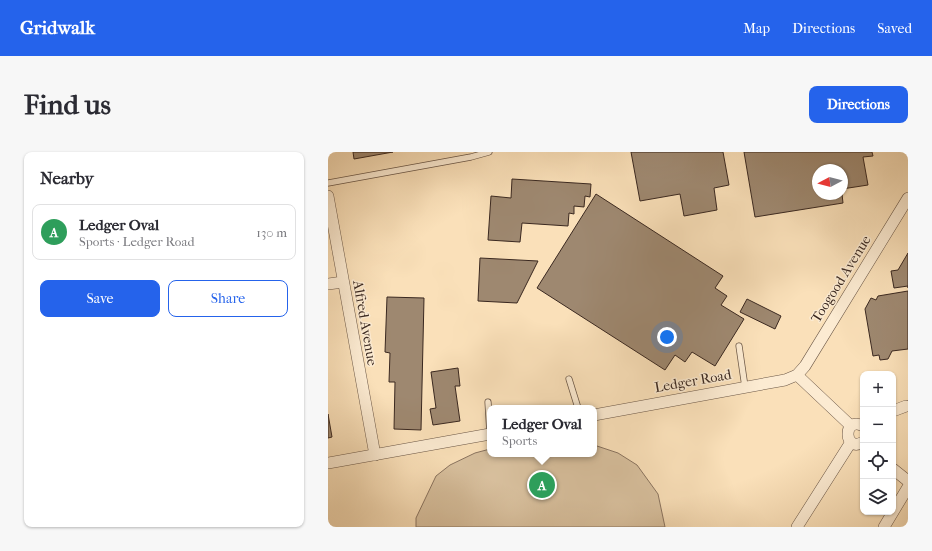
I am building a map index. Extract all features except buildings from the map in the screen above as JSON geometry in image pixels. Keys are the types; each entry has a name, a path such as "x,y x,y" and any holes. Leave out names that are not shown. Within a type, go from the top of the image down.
{"street":[{"name":"Alfred Avenue","path":"328,196 342,282 374,455"},
{"name":"Toogood Avenue","path":"797,375 805,366 908,198"},
{"path":"328,284 342,282"},
{"path":"797,375 851,426"},
{"name":"Ledger Road","path":"597,414 785,380 797,375"},
{"path":"896,410 906,406"},
{"path":"860,425 856,424 851,426 847,433 851,442 858,444 860,443"},
{"path":"328,463 487,435"},
{"path":"797,527 851,442"},
{"path":"896,471 908,481"},
{"path":"884,527 908,487"}],"lane":[{"path":"328,183 471,157 489,152"},
{"path":"739,346 745,387"},
{"path":"569,379 577,405"}],"shaded area":[{"path":"597,446 618,453 637,465 658,494 665,527 416,527 416,518 436,476 450,465 475,453 487,450 487,457 597,457"}],"place":[{"name":"Ledger Oval","path":"542,485"}]}
